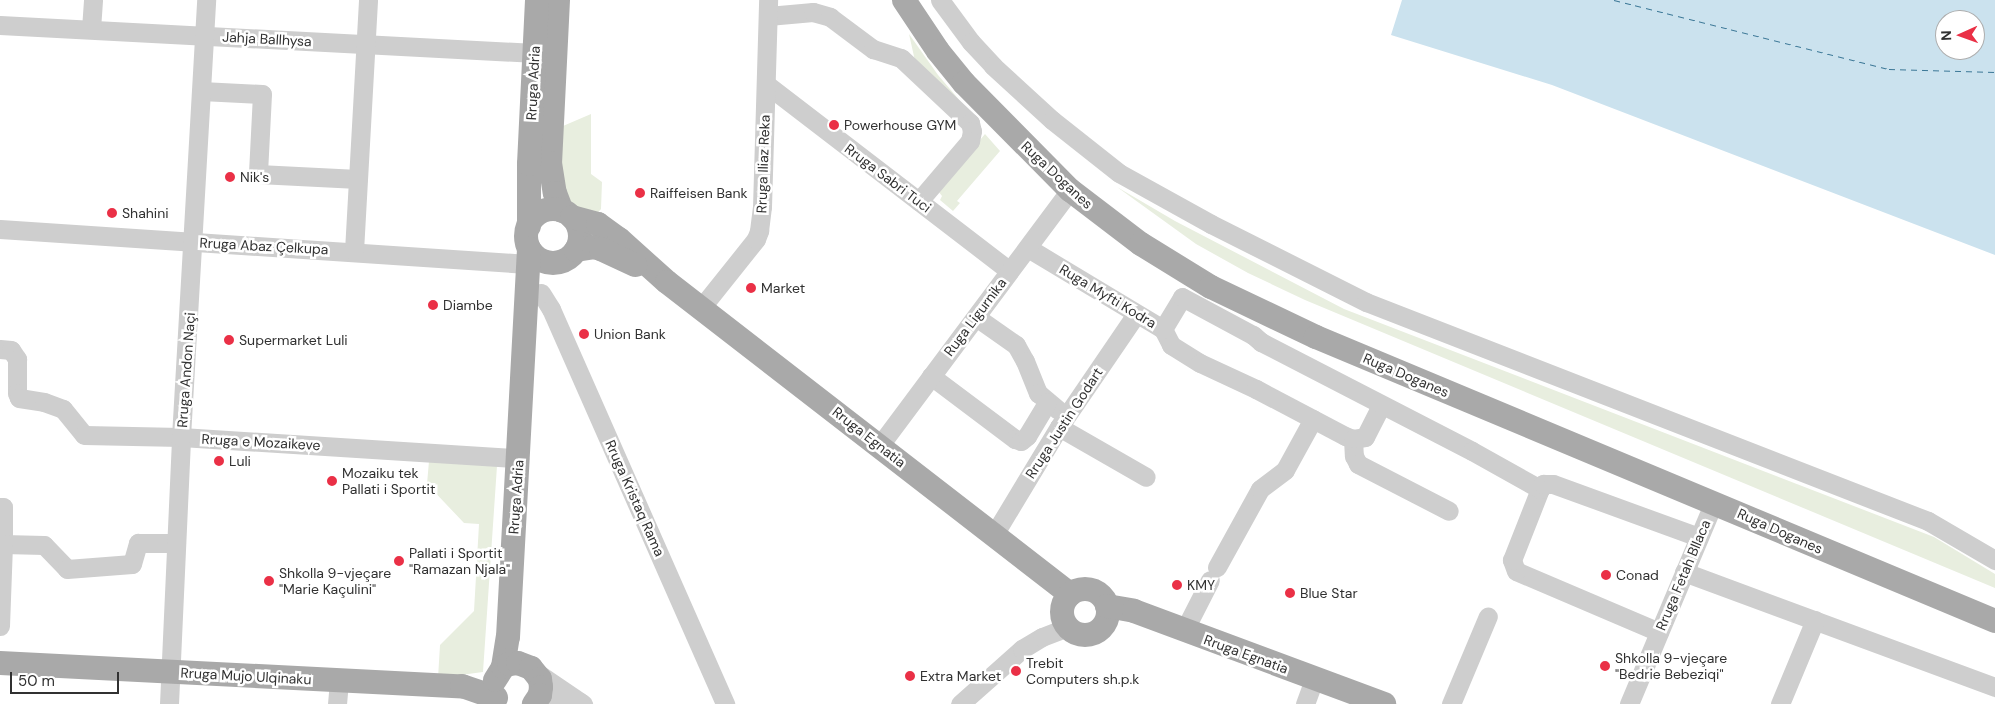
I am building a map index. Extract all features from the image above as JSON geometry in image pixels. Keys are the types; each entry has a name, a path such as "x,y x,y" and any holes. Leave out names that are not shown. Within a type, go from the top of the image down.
{"main road":[{"name":"Rruga Adria","path":"529,226 528,181 537,0"},
{"name":"Rruga Adria","path":"558,0 550,163 555,193 567,214"},
{"name":"Ruga Doganes","path":"904,0 938,51 964,83 1070,190 1105,219 1173,265 1268,316 1995,621"},
{"path":"544,211 567,214 580,233 576,250 566,260 536,259 526,236 529,226 535,217 544,211"},
{"name":"Rruga Egnatia","path":"567,214 598,224 667,282 995,534 1070,594"},
{"name":"Rruga Egnatia","path":"576,250 594,247 601,248 667,282"},
{"name":"Rruga Adria","path":"524,387 535,343 544,279 536,259"},
{"name":"Rruga Adria","path":"499,692 508,637 524,387 536,259"},
{"path":"1077,590 1092,590 1099,593 1107,606 1106,620 1096,632 1081,634 1068,628 1064,622 1062,610 1070,594 1077,590"},
{"name":"Rruga Egnatia","path":"1107,606 1134,611 1384,704"},
{"path":"508,637 531,668 541,687 535,703"},
{"name":"Rruga Mujo Ulqinaku","path":"0,662 462,686 499,692 518,663 531,668"}],"street":[{"path":"91,30 93,0"},
{"name":"Rruga Andon Naçi","path":"169,704 181,437 194,242 206,0"},
{"path":"354,251 368,0"},
{"path":"940,0 971,42 993,66 1052,120 1119,173 1194,215 1366,302 1928,521 1995,560"},
{"path":"768,8 813,12 830,17 873,49 901,58 964,116 972,128 970,140 919,201"},
{"name":"Rruga Iliaz Reka","path":"701,308 756,239 759,231 762,207 768,8"},
{"name":"Jahja Ballhysa","path":"0,25 535,53"},
{"name":"Rruga Sabri Tuci","path":"766,84 1010,270"},
{"path":"201,90 262,94 258,174 358,179"},
{"name":"Ruga Ligurnika","path":"880,445 1070,190"},
{"name":"Rruga Abaz Çelkupa","path":"0,229 354,251 536,259"},
{"name":"Ruga Myfti Kodra","path":"1028,248 1163,329 1171,345 1200,363 1354,439"},
{"name":"Rruga Kristaq Rama","path":"541,294 551,309 726,704"},
{"path":"1163,329 1182,297 1261,342 1472,451 1540,489"},
{"name":"Rruga Justin Godart","path":"995,534 1063,421 1136,314"},
{"path":"976,316 1016,345 1025,361 1038,393 1063,421 1146,477"},
{"name":"Rruga e Mozaikeve","path":"0,349 11,350 17,359 16,393 19,398 44,402 63,409 84,435 181,437 519,458"},
{"path":"931,376 1015,439 1021,441 1027,436 1047,403"},
{"path":"1381,405 1364,438 1354,439 1354,456 1358,464 1449,511"},
{"path":"1184,631 1213,573 1260,489 1285,470 1313,419"},
{"path":"1659,632 1516,571 1512,560 1540,489 1543,484 1553,484 1699,537"},
{"name":"Rruga Fetah Bllaca","path":"1629,704 1714,502"},
{"path":"0,507 3,507 0,626"},
{"path":"2,553 44,545 67,569 132,564 138,543 176,543"},
{"path":"1684,572 1995,687"},
{"path":"1451,704 1488,616"},
{"path":"1780,704 1815,620"},
{"path":"960,704 1022,649 1042,637 1068,628"},
{"path":"531,668 582,703"},
{"path":"1305,704 1314,679"},
{"path":"337,704 339,680"},
{"path":"535,703 582,703"}],"green space":[{"path":"909,34 938,75 961,102 915,61"},
{"path":"591,114 591,174 602,182 601,209 594,217 572,208 556,164 563,126"},
{"path":"985,134 1000,151 957,201 960,203 953,211 940,200 942,196 938,191"},
{"path":"1117,187 1175,221 1344,309 1934,537 1995,574 1995,588 1305,300 1248,273 1196,244"},
{"path":"429,461 497,466 483,672 438,678 440,645 474,611 479,524 464,523 427,484"}],"water":[{"path":"1402,0 1995,0 1995,255 1552,85 1391,35"}],"ferry route":[{"path":"1614,0 1889,69 1995,72"}],"place":[{"name":"Powerhouse GYM","path":"834,125"},
{"name":"Nik's","path":"230,177"},
{"name":"Raiffeisen Bank","path":"640,193"},
{"name":"Shahini","path":"112,213"},
{"name":"Market","path":"751,288"},
{"name":"Diambe","path":"433,305"},
{"name":"Union Bank","path":"584,334"},
{"name":"Supermarket Luli","path":"229,340"},
{"name":"Luli","path":"219,461"},
{"name":"Mozaiku tek Pallati i Sportit","path":"332,481"},
{"name":"Pallati i Sportit \"Ramazan Njala\"","path":"399,561"},
{"name":"Conad","path":"1606,575"},
{"name":"Shkolla 9-vjeçare \"Marie Kaçulini\"","path":"269,581"},
{"name":"KMY","path":"1177,585"},
{"name":"Blue Star","path":"1290,593"},
{"name":"Shkolla 9-vjeçare \"Bedrie Bebeziqi\"","path":"1605,666"},
{"name":"Trebit Computers sh.p.k","path":"1016,671"},
{"name":"Extra Market","path":"910,676"}]}
